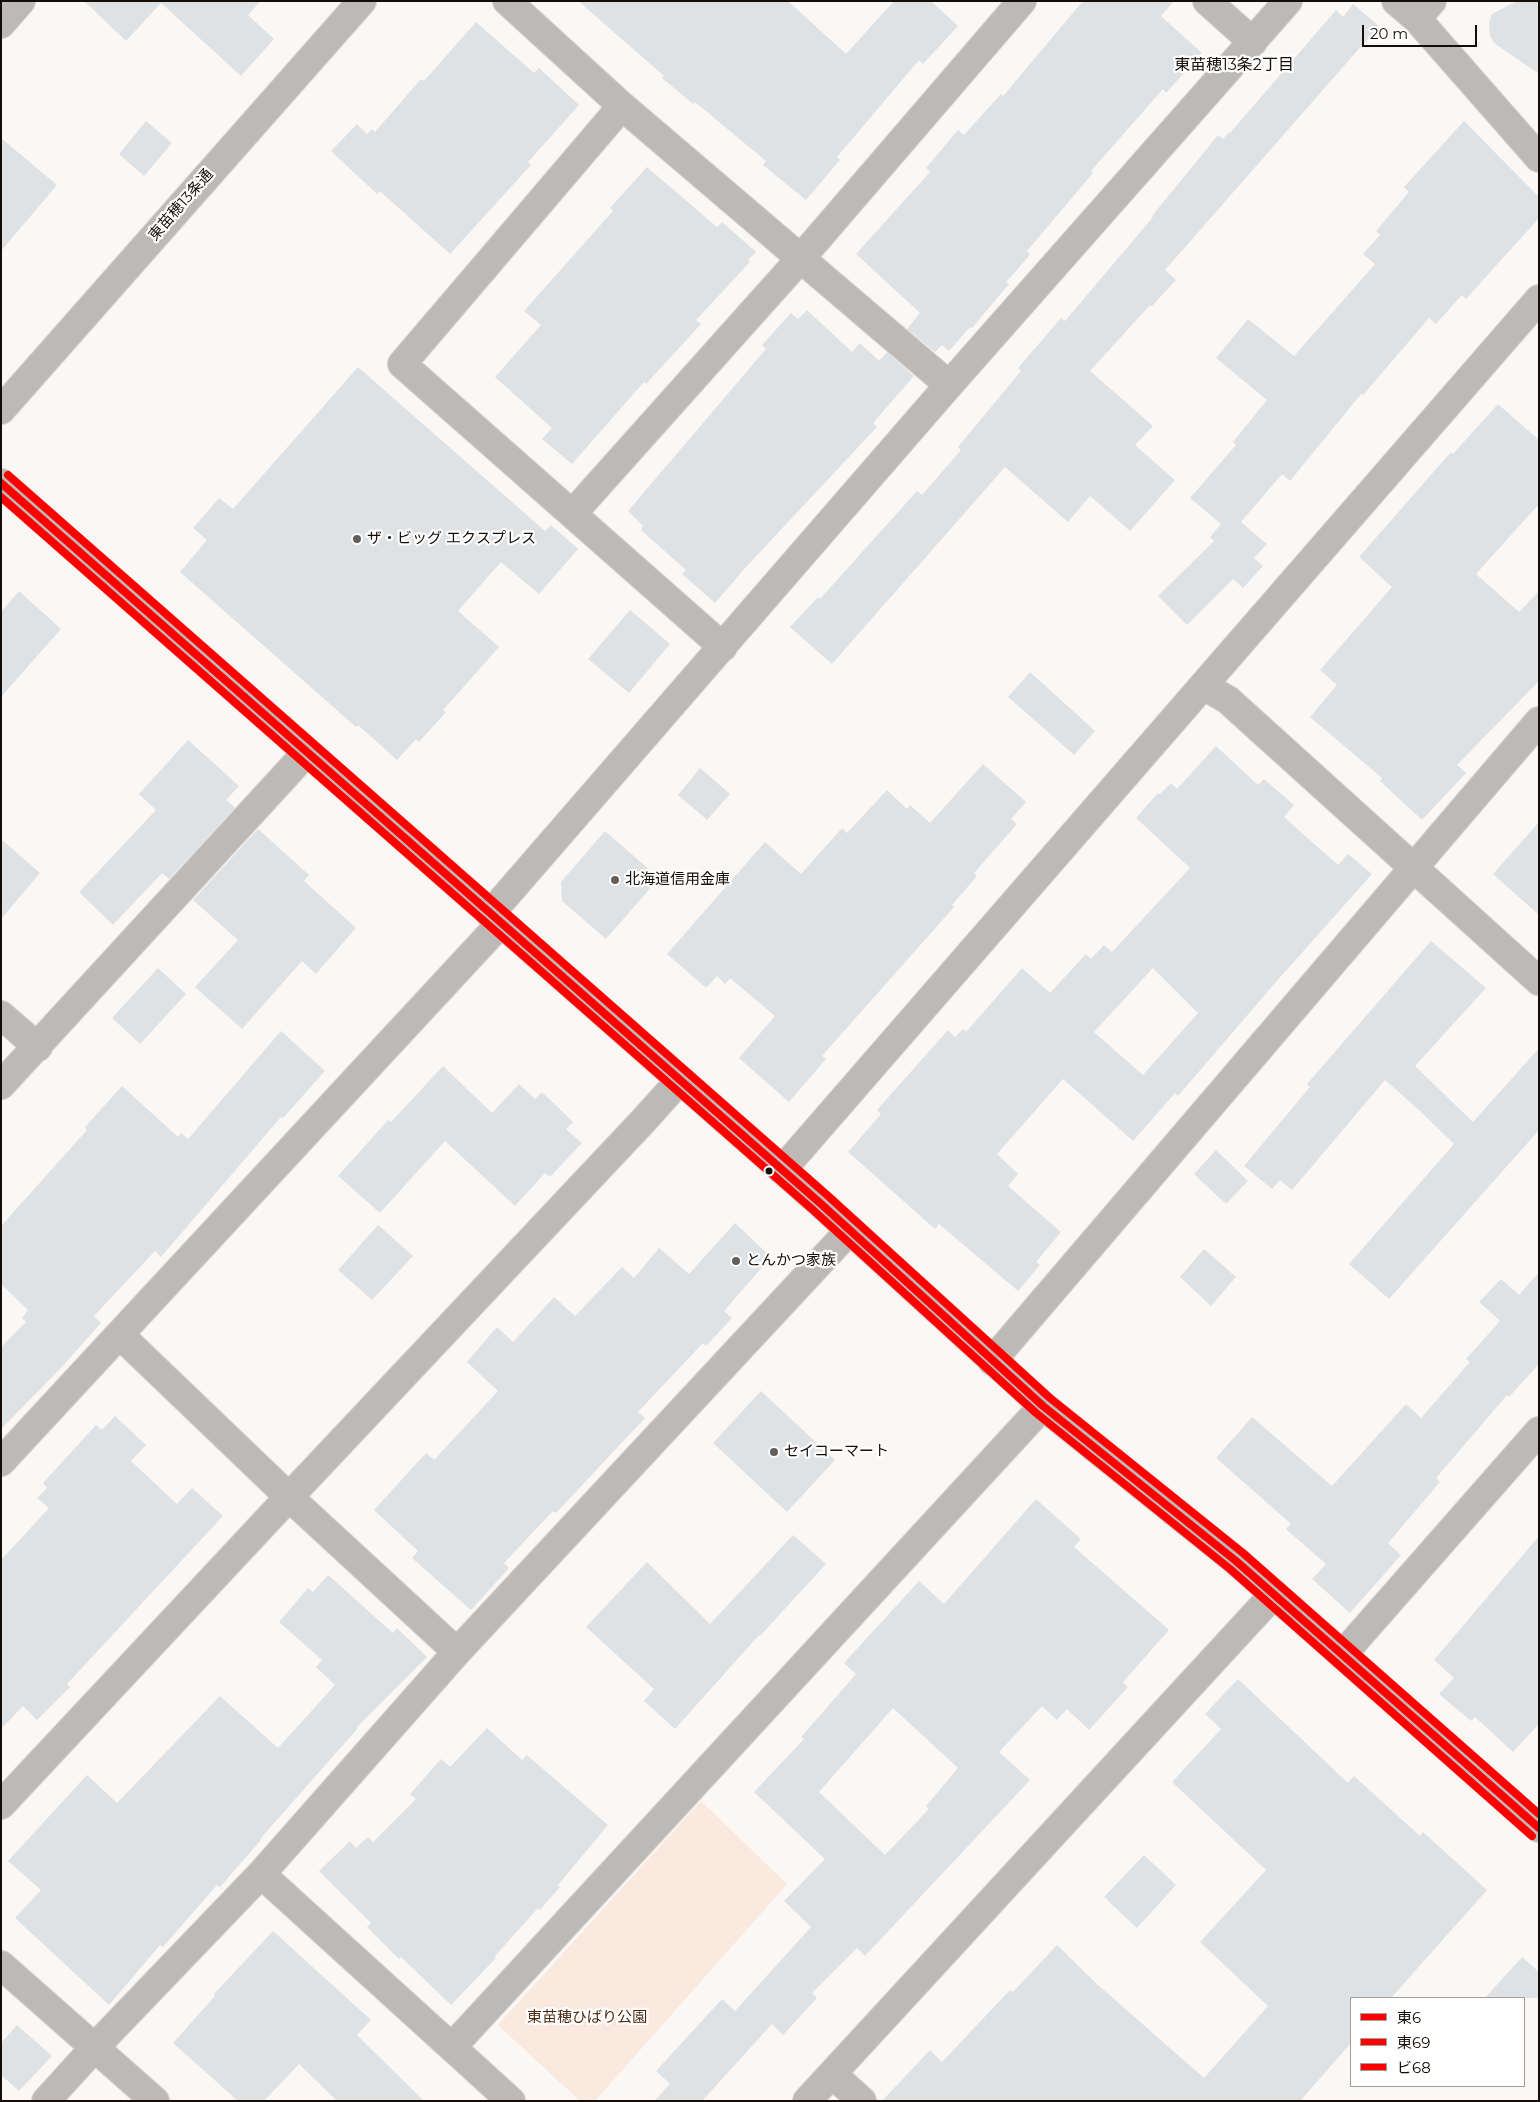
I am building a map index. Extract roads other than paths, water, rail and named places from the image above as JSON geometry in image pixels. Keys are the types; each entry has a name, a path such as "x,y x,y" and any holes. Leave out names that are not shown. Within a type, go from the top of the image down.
{"street":[{"path":"1,24 21,1"},
{"name":"東苗穂13条通","path":"1,410 362,1"},
{"path":"507,1 622,106 950,385"},
{"path":"573,513 801,258 1022,1"},
{"path":"1207,1 1253,42"},
{"path":"1,1462 120,1335 495,918 723,646 1288,1"},
{"path":"1396,1 1424,10 1539,158"},
{"path":"622,106 402,364 723,646"},
{"path":"782,1170 1539,300"},
{"path":"1,482 850,1230 1043,1406 1236,1561 1539,1828"},
{"path":"1204,686 1228,700 1412,868 1539,980"},
{"path":"992,1361 1539,721"},
{"path":"1,1085 38,1047 307,752"},
{"path":"1,1015 38,1047"},
{"path":"1,1806 680,1080"},
{"path":"46,2101 95,2047 261,1874 457,1652 850,1230"},
{"path":"120,1335 289,1497 457,1652"},
{"path":"452,2047 1043,1406"},
{"path":"1342,1654 1539,1431"},
{"path":"807,2101 1274,1594"},
{"path":"261,1874 511,2101"},
{"path":"1,1965 154,2101"},
{"path":"832,2074 862,2101"}],"place":[{"name":"ザ・ビッグ エクスプレス","path":"357,539"},
{"name":"北海道信用金庫","path":"615,880"},
{"name":"とんかつ家族","path":"736,1261"},
{"name":"セイコーマート","path":"774,1452"}],"district":[{"name":"東苗穂13条2丁目","path":"1234,65"}],"park label":[{"name":"東苗穂ひばり公園","path":"587,2018"}]}
